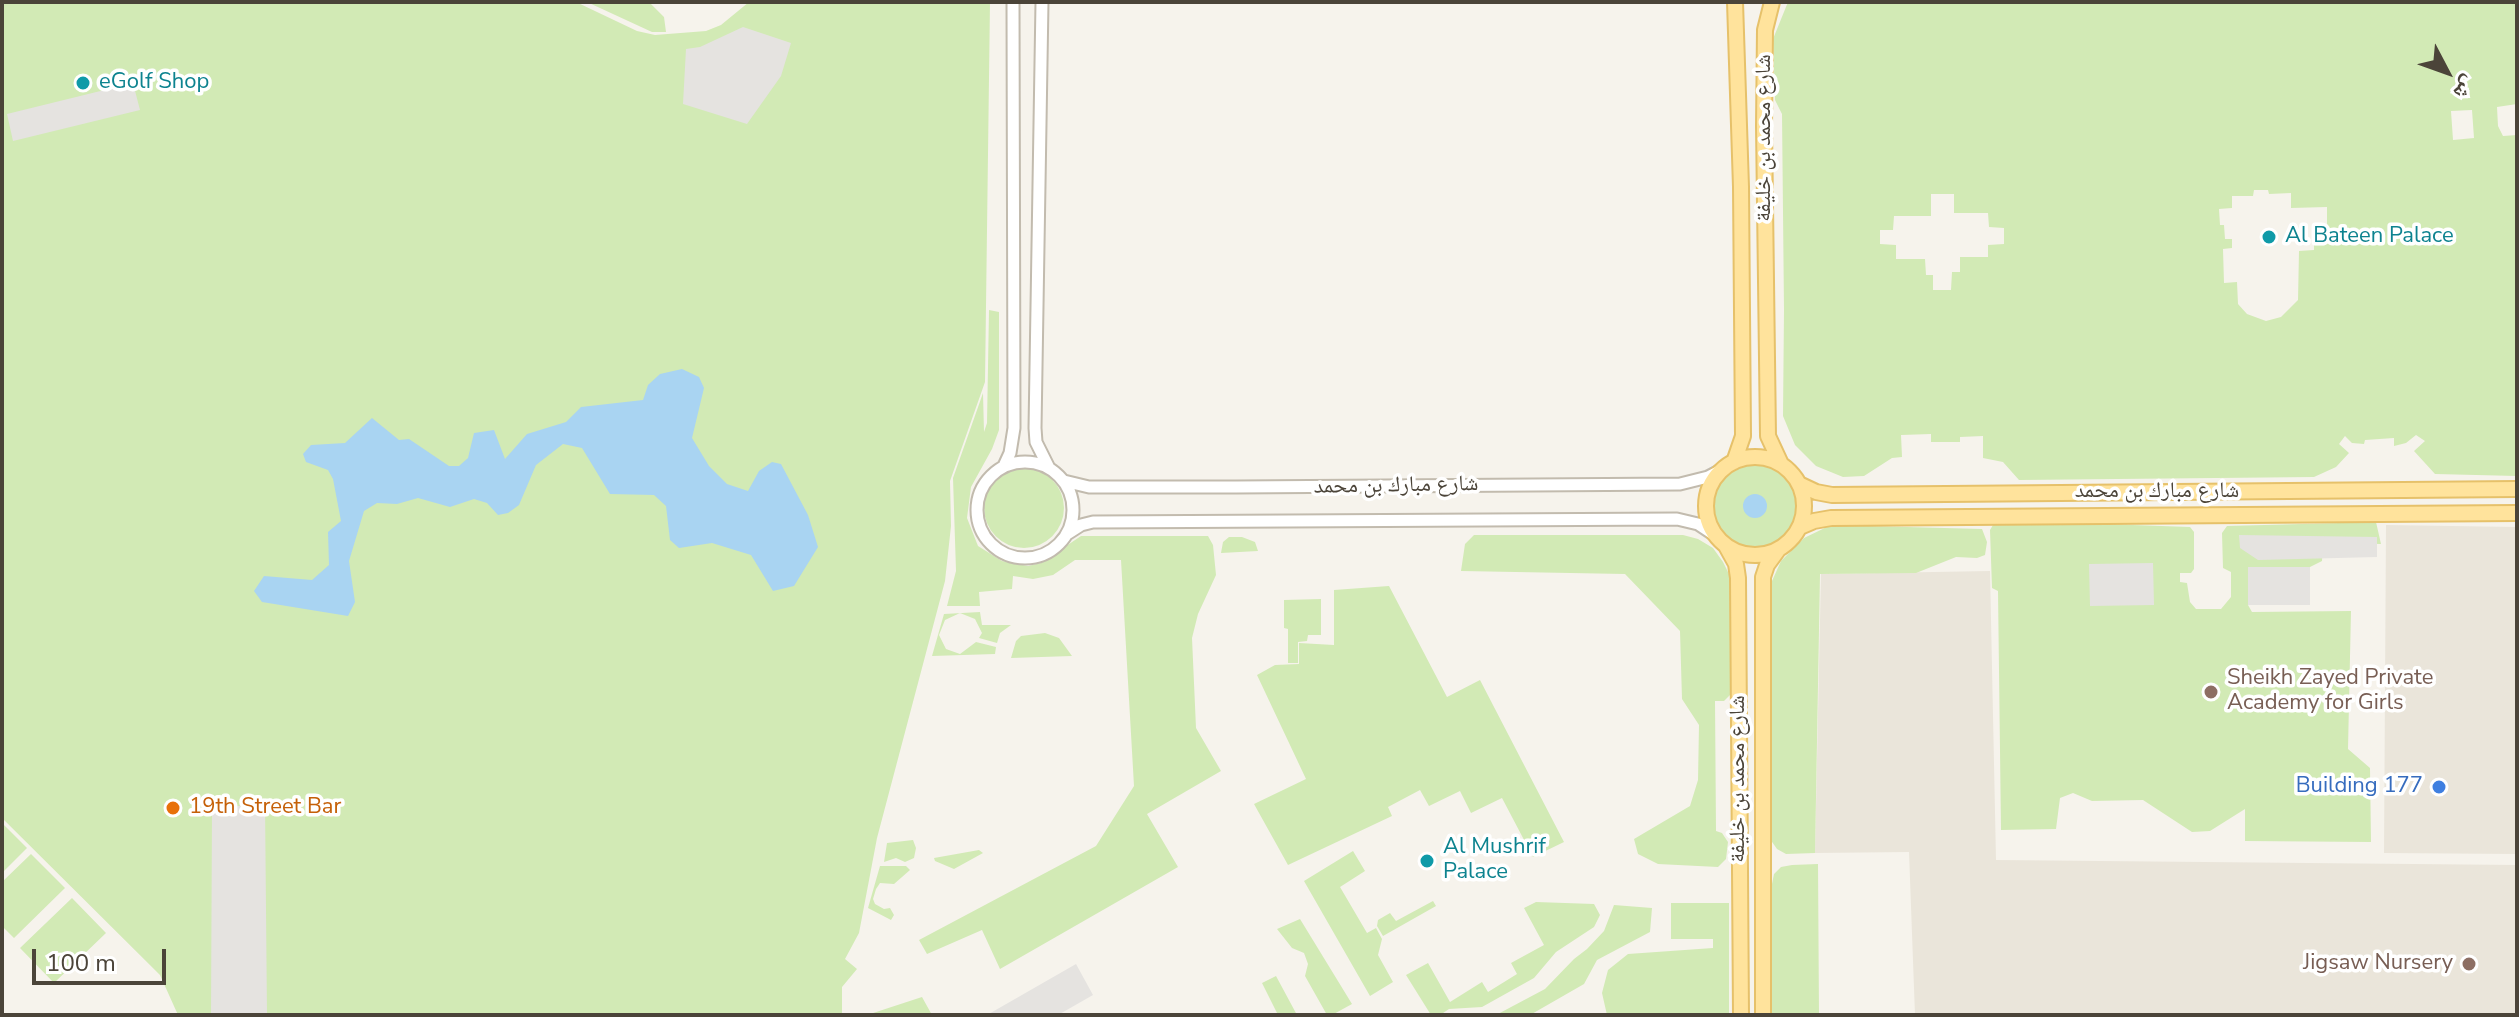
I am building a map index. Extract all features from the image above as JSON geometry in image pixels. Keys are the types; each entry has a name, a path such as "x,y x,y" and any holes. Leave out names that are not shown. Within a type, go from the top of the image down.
{"main road":[{"name":"شارع محمد بن خليفة","path":"1730,465 1743,436 1741,187 1735,2"},
{"name":"شارع محمد بن خليفة","path":"1772,2 1765,30 1764,126 1768,436 1781,464"},
{"path":"1750,458 1766,458 1781,464 1799,484 1804,498 1800,527 1787,544 1765,555 1751,555 1721,541 1706,510 1712,483 1730,465 1750,458"},
{"name":"شارع مبارك بن محمد","path":"1799,484 1832,495 2517,489"},
{"name":"شارع مبارك بن محمد","path":"1800,527 1831,518 2517,513"},
{"name":"شارع محمد بن خليفة","path":"1721,541 1736,564 1738,578 1741,1015"},
{"name":"شارع محمد بن خليفة","path":"1763,1015 1763,577 1778,550"}],"street":[{"path":"1004,466 1010,453 1014,428 1014,3"},
{"path":"1040,3 1035,428 1036,442 1049,468"},
{"path":"1034,462 1049,468 1064,481 1073,507 1067,534 1056,547 1042,555 1026,558 1010,556 984,536 977,513 981,489 1004,466 1034,462"},
{"name":"شارع مبارك بن محمد","path":"1064,481 1089,487 1680,484 1699,480 1730,465"},
{"name":"شارع مبارك بن محمد","path":"1067,534 1076,527 1093,522 1677,519 1698,524 1721,541"}],"shaded area":[{"path":"743,27 791,43 781,76 747,124 683,104 686,49 700,47"},
{"path":"133,83 140,110 13,141 7,114"},
{"path":"2386,525 2517,527 2517,854 2384,853"},
{"path":"2239,535 2377,537 2377,557 2258,560 2240,548"},
{"path":"2153,563 2154,605 2090,606 2089,564"},
{"path":"2248,567 2310,567 2310,605 2248,605"},
{"path":"1990,571 1996,860 2517,865 2517,1015 1915,1015 1909,852 1815,853 1821,574"},
{"path":"265,803 267,1015 211,1015 212,809"},
{"path":"1076,964 1093,995 1058,1015 987,1015"}],"green space":[{"path":"2,2 576,2 637,31 655,35 706,31 721,25 749,2 990,2 985,382 950,481 951,526 945,581 877,838 859,933 845,959 857,969 842,987 842,1015 178,1015 160,975 2,818"},
{"path":"587,2 649,2 664,17 666,32 652,32"},
{"path":"1788,2 2517,2 2517,104 2497,107 2498,126 2503,136 2517,135 2517,476 2435,474 2414,451 2425,441 2416,435 2406,443 2394,446 2394,438 2365,440 2364,444 2352,443 2345,436 2339,444 2349,453 2336,467 2314,477 2019,480 2003,462 1983,458 1983,436 1960,437 1960,442 1931,442 1931,434 1901,435 1902,457 1892,458 1864,476 1843,477 1816,466 1795,445 1783,416 1782,114 1775,100 1773,39","holes":["2472,110 2474,138 2453,140 2451,111","2254,190 2268,190 2269,194 2291,193 2291,208 2327,207 2327,236 2314,237 2314,250 2299,251 2298,300 2281,317 2266,321 2247,314 2238,304 2237,282 2224,283 2223,249 2232,248 2232,239 2225,239 2219,209 2232,208 2232,196 2253,196","1931,194 1954,194 1954,213 1988,213 1989,227 2004,228 2004,244 1988,245 1988,257 1960,257 1960,272 1952,272 1951,290 1933,290 1933,275 1926,275 1925,259 1896,259 1896,245 1880,244 1880,230 1893,230 1894,216 1931,216"]},
{"path":"989,310 999,312 999,430 971,487 967,518 978,546 1002,561 1028,566 1041,563 1081,536 1208,536 1213,545 1216,575 1198,614 1192,638 1196,728 1221,771 1147,814 1178,867 1000,969 982,930 927,954 919,940 1096,846 1134,786 1121,560 1075,560 1053,575 1033,579 1013,576 1012,589 979,592 980,606 947,606 956,571 953,478 983,393 984,432 987,423"},
{"path":"1755,465 1771,468 1784,477 1793,490 1796,506 1793,522 1784,535 1771,544 1755,547 1739,544 1726,535 1717,522 1714,506 1717,490 1726,477 1739,468"},
{"path":"1024,468 1039,471 1052,480 1061,493 1064,508 1061,523 1052,536 1039,545 1024,548 1009,545 996,536 987,523 984,508 987,493 996,480 1009,471"},
{"path":"2046,522 2190,527 2194,532 2194,569 2191,573 2180,573 2180,582 2187,583 2190,602 2196,609 2221,609 2231,597 2231,572 2223,568 2222,533 2227,526 2376,522 2381,544 2323,543 2322,561 2310,567 2248,568 2248,605 2252,612 2351,611 2348,749 2370,768 2371,842 2245,841 2245,809 2210,831 2192,832 2143,800 2092,801 2073,793 2060,798 2056,829 2001,830 1998,591 1992,588 1990,530 1993,525"},
{"path":"1831,525 1982,529 1987,542 1985,555 1977,558 1956,557 1916,573 1820,574 1815,853 1786,854 1777,849 1770,839 1772,581 1781,561 1804,538"},
{"path":"1474,535 1683,535 1713,548 1731,578 1732,693 1724,701 1715,701 1716,831 1722,833 1728,842 1726,859 1718,867 1658,864 1638,854 1634,839 1690,806 1698,780 1699,725 1682,699 1680,631 1625,574 1461,571 1465,544"},
{"path":"1229,537 1242,537 1255,542 1258,551 1221,553 1223,542"},
{"path":"1389,586 1447,697 1480,680 1564,842 1533,857 1502,798 1471,813 1460,791 1429,806 1420,790 1388,807 1392,816 1288,865 1254,804 1306,779 1257,675 1275,665 1299,664 1299,643 1334,645 1334,590"},
{"path":"1321,599 1321,635 1308,635 1307,641 1298,642 1298,663 1288,663 1284,600"},
{"path":"980,612 982,625 1011,625 1000,633 997,643 979,638 982,633 975,619 960,613"},
{"path":"960,613 945,620 939,635 946,649 960,654 976,642 996,647 995,654 932,656 944,614"},
{"path":"1045,633 1059,638 1072,656 1011,658 1016,641 1021,636"},
{"path":"2,823 27,848 2,873"},
{"path":"913,840 916,848 914,858 905,862 896,858 884,862 887,843"},
{"path":"979,850 983,853 954,869 934,858"},
{"path":"1353,851 1365,871 1340,887 1367,933 1376,928 1382,939 1378,955 1393,982 1370,996 1304,881"},
{"path":"31,854 65,888 14,938 2,926 2,882"},
{"path":"1818,864 1819,1015 1771,1015 1774,874 1781,867"},
{"path":"880,866 906,866 910,870 894,884 880,883 876,889 875,904 884,909 890,908 894,915 891,920 868,908"},
{"path":"72,898 106,933 54,983 20,948"},
{"path":"1433,901 1436,906 1383,936 1377,926 1378,920 1390,913 1396,921"},
{"path":"1536,902 1594,904 1600,915 1594,927 1556,952 1534,978 1482,1007 1449,1009 1440,1015 1431,1015 1406,975 1428,963 1450,1002 1482,982 1488,992 1517,974 1511,963 1544,945 1524,908"},
{"path":"1671,903 1729,903 1729,1015 1607,1015 1602,993 1608,970 1628,954 1713,948 1713,939 1671,939"},
{"path":"1614,905 1652,908 1650,932 1597,960 1584,984 1530,1015 1496,1015 1545,989 1604,931"},
{"path":"1300,919 1352,1004 1332,1015 1327,1015 1305,976 1308,964 1304,953 1292,948 1277,929"},
{"path":"1276,976 1297,1015 1278,1015 1262,983"},
{"path":"922,997 932,1015 867,1015"}],"water":[{"path":"682,369 699,377 704,388 692,438 709,466 727,484 748,491 759,471 772,462 781,464 808,515 818,547 794,586 773,591 751,555 712,543 679,548 670,540 666,506 654,495 610,494 582,448 563,444 536,465 519,505 508,513 498,515 487,503 474,499 450,507 418,498 397,504 377,503 364,511 349,561 355,602 348,616 262,602 254,591 264,576 312,580 329,565 328,532 341,521 333,479 328,470 306,462 303,454 311,445 345,443 372,418 399,440 409,439 449,466 459,466 468,458 474,433 494,430 505,459 527,434 566,422 581,407 643,400 648,385 660,374"},
{"path":"1755,494 1764,497 1767,506 1764,515 1755,518 1746,515 1743,506 1746,497"}],"place":[{"name":"eGolf Shop","path":"83,83"},
{"name":"Al Bateen Palace","path":"2269,237"},
{"name":"Sheikh Zayed Private Academy for Girls","path":"2211,692"},
{"name":"Building 177","path":"2439,787"},
{"name":"19th Street Bar","path":"173,808"},
{"name":"Al Mushrif Palace","path":"1427,861"},
{"name":"Jigsaw Nursery","path":"2469,964"}]}
